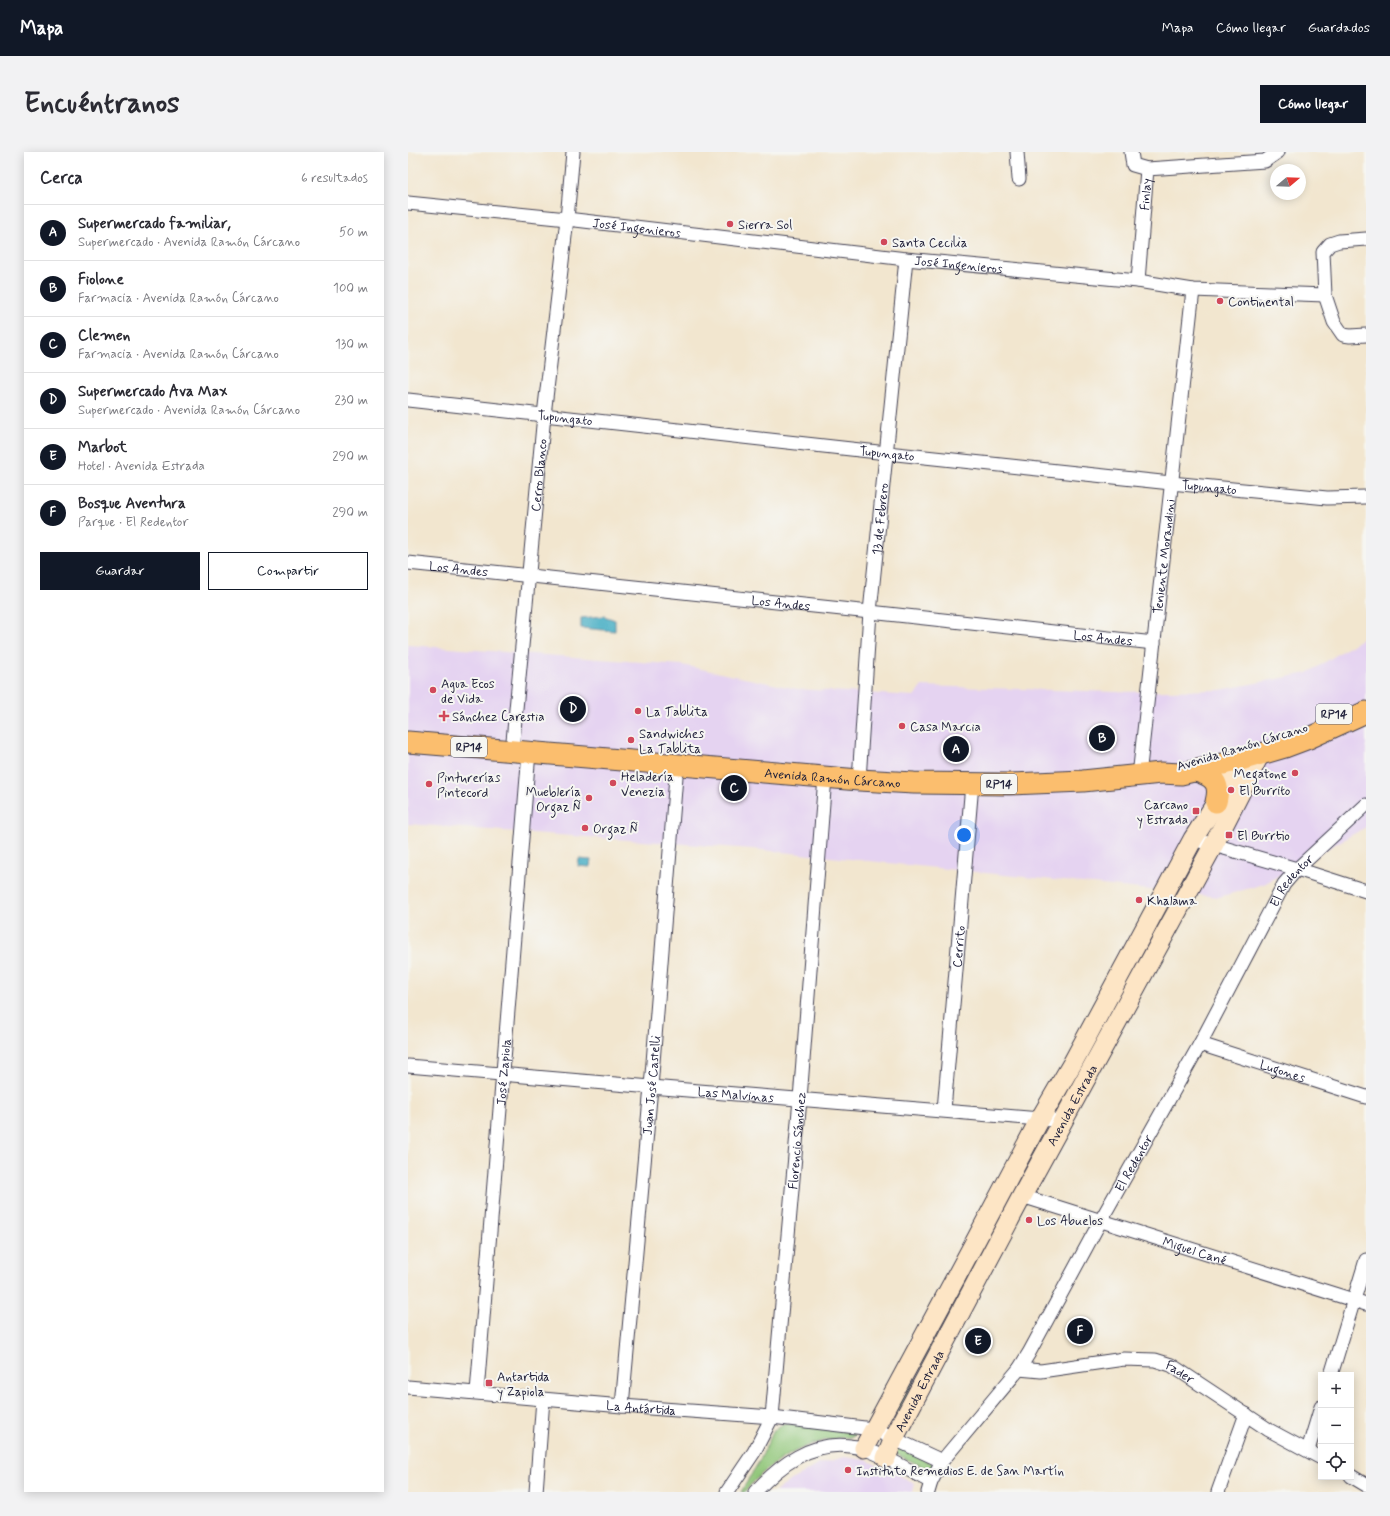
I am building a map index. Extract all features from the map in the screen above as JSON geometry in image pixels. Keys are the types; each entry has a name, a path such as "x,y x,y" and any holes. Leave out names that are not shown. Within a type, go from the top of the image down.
{"main road":[{"name":"Avenida Ramón Cárcano","path":"1161,773 1179,764 1272,739 1302,728 1366,699"},
{"name":"Avenida Ramón Cárcano","path":"408,742 859,780 972,784 1054,783 1161,773 1181,774 1195,771 1252,757 1309,738 1366,712"},
{"path":"1252,757 1252,751 1289,738 1302,728"},
{"name":"Avenida Estrada","path":"864,1448 1040,1119 1072,1064 1193,839 1216,802 1252,757"},
{"name":"Avenida Estrada","path":"886,1458 894,1438 1022,1196 1214,844 1252,757"},
{"path":"1195,771 1209,776 1212,779 1218,791 1216,802"},
{"path":"977,1238 996,1247"}],"street":[{"name":"Cerro Blanco","path":"521,751 528,577 573,152"},
{"path":"1017,152 1018,179"},
{"path":"1131,152 1133,165 1147,169"},
{"name":"Finlay","path":"1138,281 1147,169 1265,161 1278,152"},
{"name":"José Ingenieros","path":"408,203 567,219 906,259 1138,281 1193,290 1325,296"},
{"path":"1366,239 1339,241 1330,244 1323,252 1325,296 1334,322 1343,335 1366,336"},
{"name":"13 de Febrero","path":"859,780 870,612 906,259"},
{"name":"Teniente Morandini","path":"1138,776 1193,290"},
{"name":"Tupungato","path":"408,400 1171,483 1327,498 1366,497"},
{"name":"Los Andes","path":"408,564 870,612 1154,644"},
{"name":"José Zapiola","path":"477,1392 502,1074 521,751"},
{"name":"Juan José Castelli","path":"622,1406 651,1088 677,764"},
{"name":"Florencio Sánchez","path":"727,1492 754,1452 772,1417 800,1099 825,777"},
{"name":"Cerrito","path":"944,1110 972,784"},
{"name":"El Redentor","path":"930,1487 942,1461 1019,1369 1029,1353 1101,1220 1200,1044 1284,884 1297,868 1366,805"},
{"path":"1193,839 1297,868 1366,891"},
{"name":"Lugones","path":"1200,1044 1366,1097"},
{"path":"1072,1064 1090,1072"},
{"name":"Las Malvinas","path":"408,1066 651,1088 944,1110 1064,1121"},
{"name":"Miguel Cané","path":"1022,1196 1360,1303"},
{"path":"1332,1372 1360,1303 1366,1260"},
{"name":"Fader","path":"1019,1369 1041,1371 1124,1359 1155,1360 1170,1365 1270,1430 1318,1456"},
{"name":"La Antártida","path":"408,1387 622,1406 772,1417 874,1429"},
{"path":"536,1492 543,1399"},
{"path":"1308,1450 1321,1408"},
{"path":"1218,1492 1246,1414"},
{"path":"874,1429 942,1461"},
{"path":"755,1492 770,1476 791,1460 823,1446 839,1445 864,1448 886,1458 930,1487"},
{"path":"1354,1478 1366,1485"}],"shaded area":[{"path":"1366,636 1366,827 1264,884 1219,897 753,849 408,824 408,645 682,665 797,689 914,696 922,686 1118,692 1220,690 1308,673"},
{"name":"Instituto Remedios E. de San Martín","path":"844,1457 866,1460 915,1483 913,1492 775,1492 793,1479 817,1465"}],"green space":[{"path":"983,1243 986,1244 895,1417 891,1416"},
{"path":"784,1423 854,1433 853,1437 823,1441 793,1452 766,1470 745,1492 741,1492 761,1458 773,1431"},
{"path":"896,1447 934,1464 931,1469 928,1469 896,1454"}],"water":[{"path":"604,616 615,620 615,631 581,628 581,618"},
{"path":"579,859 591,860 590,867 578,866"}],"place":[{"name":"Sierra Sol","path":"730,224"},
{"name":"Santa Cecilia","path":"884,242"},
{"name":"Continental","path":"1220,301"},
{"name":"Agua Ecos de Vida","path":"433,690"},
{"name":"Supermercado Ava Max","path":"573,709"},
{"name":"La Tablita","path":"638,711"},
{"name":"Sánchez Carestia","path":"444,716"},
{"name":"Casa Marcia","path":"902,726"},
{"name":"Fiolone","path":"1102,738"},
{"name":"Sandwiches La Tablita","path":"631,740"},
{"name":"Supermercado familiar,","path":"956,749"},
{"name":"Megatone","path":"1295,773"},
{"name":"Heladería Venezia","path":"613,783"},
{"name":"Pinturerías Pintecord","path":"429,784"},
{"name":"Clemen","path":"734,788"},
{"name":"El Burrito","path":"1231,790"},
{"name":"Mueblería Orgaz Ñ","path":"589,798"},
{"name":"Carcano y Estrada","path":"1196,811"},
{"name":"Orgaz Ñ","path":"585,828"},
{"name":"El Burrtio","path":"1229,835"},
{"name":"Khalama","path":"1139,900"},
{"name":"Los Abuelos","path":"1029,1220"},
{"name":"Bosque Aventura","path":"1080,1331"},
{"name":"Marbot","path":"978,1341"},
{"name":"Antartida y Zapiola","path":"489,1383"},
{"name":"Instituto Remedios E. de San Martín","path":"848,1470"}]}
